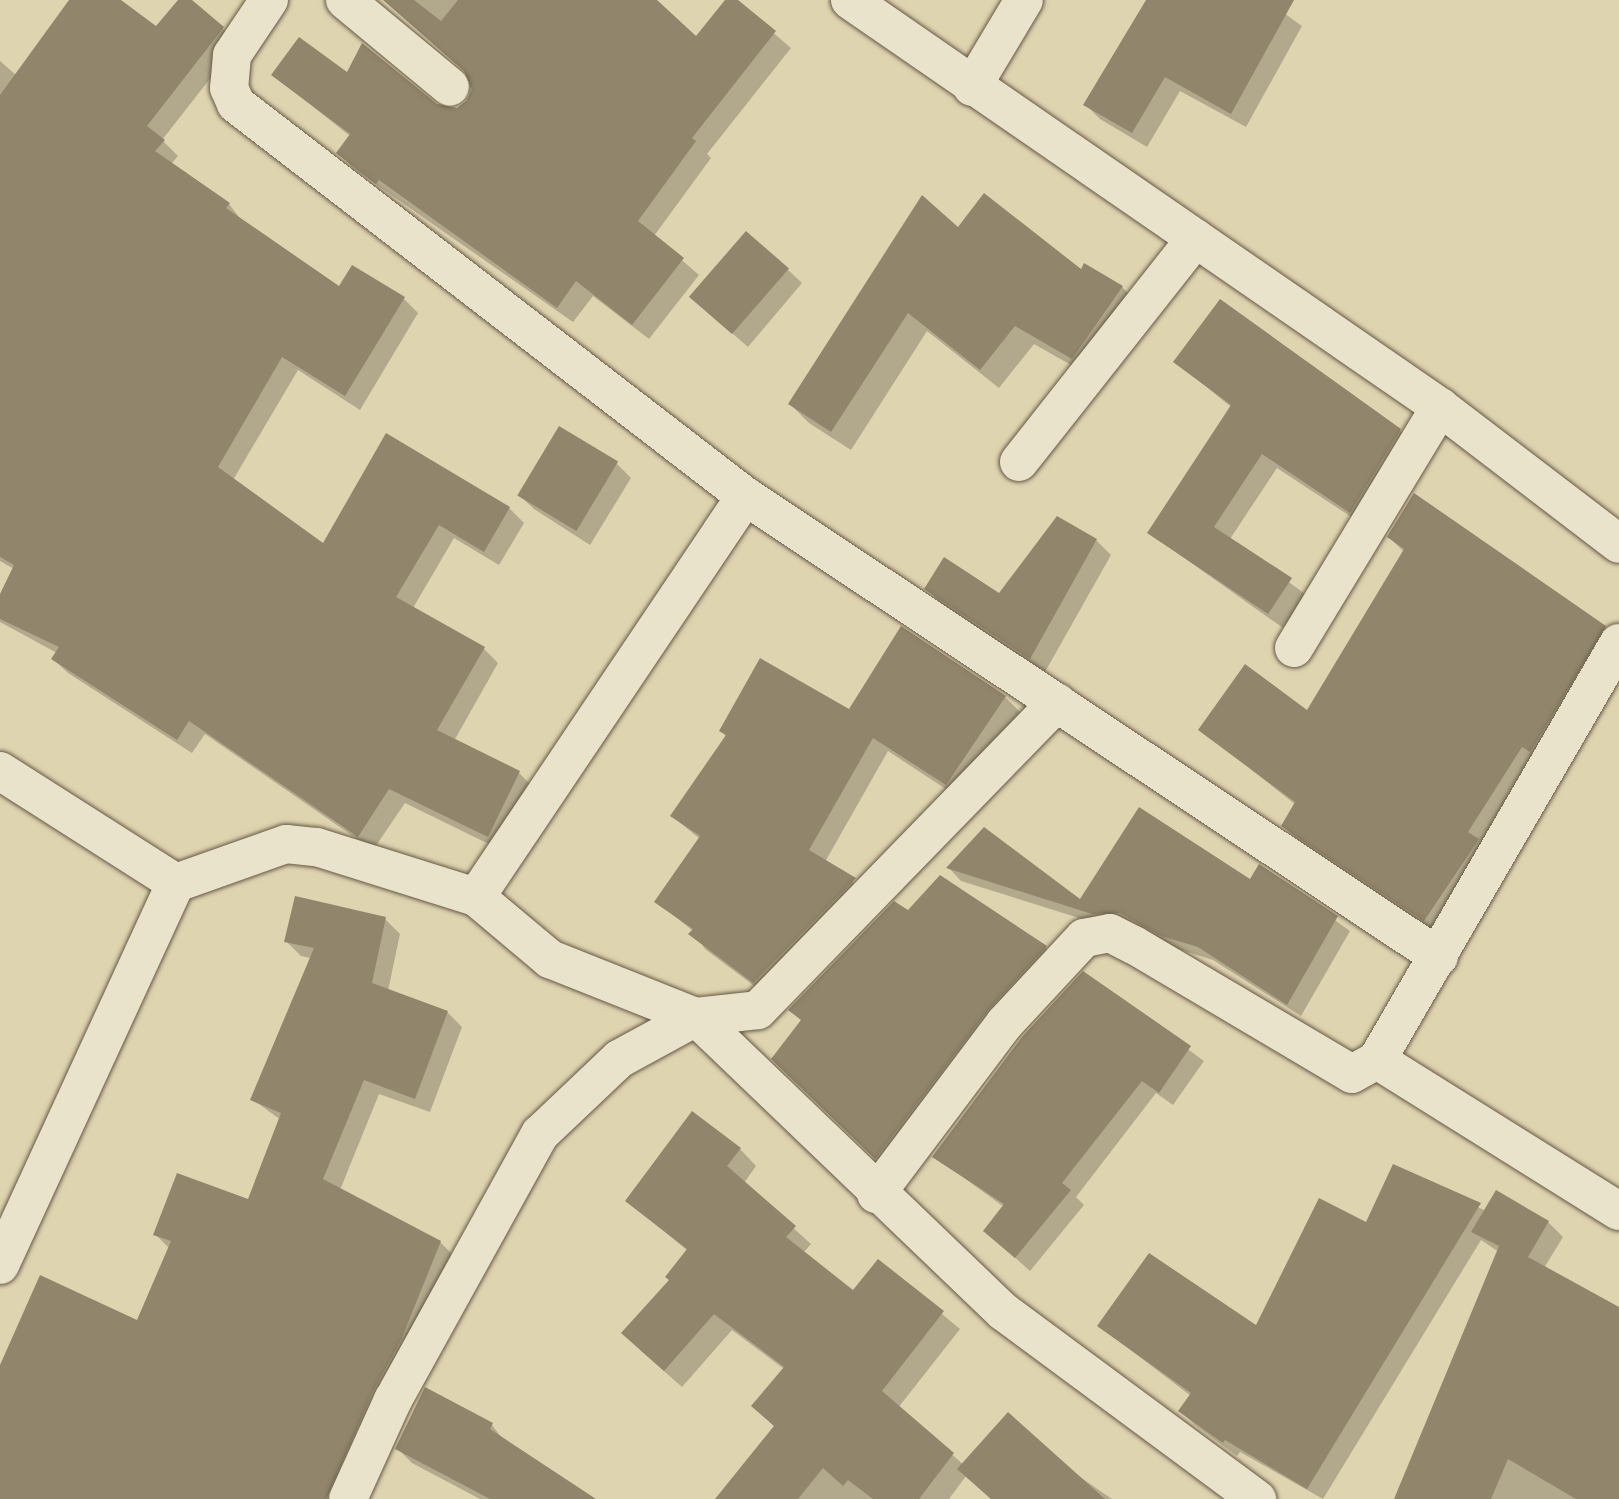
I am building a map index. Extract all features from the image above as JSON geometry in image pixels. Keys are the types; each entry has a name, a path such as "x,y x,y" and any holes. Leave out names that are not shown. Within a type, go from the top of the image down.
{"street":[{"path":"270,0 232,55 229,88 236,104 745,496 1439,957"},
{"path":"345,0 450,87"},
{"path":"850,0 972,87 1440,407 1619,544"},
{"path":"972,87 1024,0"},
{"path":"1019,462 1196,238"},
{"path":"1294,648 1440,407"},
{"path":"476,897 745,496"},
{"path":"876,1194 1005,1023 1084,938 1110,933 1134,944 1352,1074 1377,1060 1619,643"},
{"path":"348,1499 393,1400 540,1135 619,1059 696,1017 758,1010 1057,702"},
{"path":"0,771 176,883"},
{"path":"0,1265 176,883 286,844 317,847 476,897 550,959 696,1017 876,1194 1004,1312 1257,1499"},
{"path":"1377,1060 1619,1211"}],"building":[{"path":"69,0 121,0 156,26 178,0 192,0 224,27 147,126 165,140 155,151 230,203 226,208 339,286 352,265 405,297 345,396 282,357 218,467 323,543 386,433 510,507 484,552 439,525 396,597 485,647 437,730 520,771 488,837 389,789 358,837 189,721 177,740 51,659 59,647 0,619 0,594 14,565 0,557 0,95"},
{"path":"383,0 414,0 441,21 458,0 657,0 696,36 725,0 738,0 776,31 692,138 696,141 638,221 684,258 632,325 576,281 557,308 379,180 376,184 336,153 350,134 271,75 299,37 347,72 362,43 437,104 457,108 466,101 472,90 464,71"},
{"path":"1146,0 1294,0 1231,114 1165,77 1132,133 1083,105"},
{"path":"984,193 1081,269 1084,263 1123,286 1072,359 1015,326 980,370 908,313 831,432 788,404 922,195 958,227"},
{"path":"746,231 789,268 732,334 689,297"},
{"path":"1220,299 1401,429 1350,513 1262,454 1214,527 1292,578 1268,614 1147,533 1231,405 1173,362"},
{"path":"559,426 618,462 576,531 517,495"},
{"path":"1414,493 1606,626 1530,752 1522,747 1468,832 1479,839 1424,921 1281,826 1295,802 1198,730 1245,664 1307,710 1404,549 1387,537"},
{"path":"1057,516 1097,539 1030,659 924,589 944,557 999,593"},
{"path":"901,626 1006,696 946,785 873,738 809,850 856,878 753,983 688,934 693,929 654,902 700,836 670,816 726,735 719,731 760,658 849,709"},
{"path":"1139,807 1250,879 1259,864 1338,916 1287,1005 1198,947 1161,936 1120,913 1092,914 946,868 984,827 1080,899"},
{"path":"940,875 1047,946 988,1010 875,1159 771,1059 801,1020 788,1010 894,901 908,910"},
{"path":"295,896 386,917 372,983 448,1011 415,1099 364,1080 323,1179 441,1241 401,1340 373,1391 326,1499 0,1499 0,1365 40,1275 137,1320 171,1241 153,1235 177,1173 248,1199 281,1113 250,1100 314,948 284,942"},
{"path":"1083,971 1191,1046 1159,1093 1142,1081 1062,1183 1071,1190 1015,1258 983,1231 1004,1204 932,1157 1022,1037"},
{"path":"692,1111 741,1148 727,1166 796,1226 786,1237 853,1290 878,1259 944,1311 882,1391 954,1453 919,1499 873,1499 848,1480 843,1486 823,1468 798,1499 715,1499 774,1426 751,1406 784,1367 714,1314 664,1371 621,1333 669,1280 665,1277 687,1249 625,1201"},
{"path":"1393,1164 1481,1203 1307,1489 1225,1440 1223,1443 1178,1411 1191,1393 1097,1326 1149,1253 1256,1325 1319,1198 1366,1222"},
{"path":"1496,1190 1549,1221 1528,1257 1619,1307 1619,1499 1576,1499 1508,1459 1491,1499 1394,1499 1499,1246 1471,1232"},
{"path":"425,1387 493,1423 490,1429 596,1499 490,1499 395,1449"},
{"path":"1008,1412 1105,1499 991,1499 957,1469"}]}
